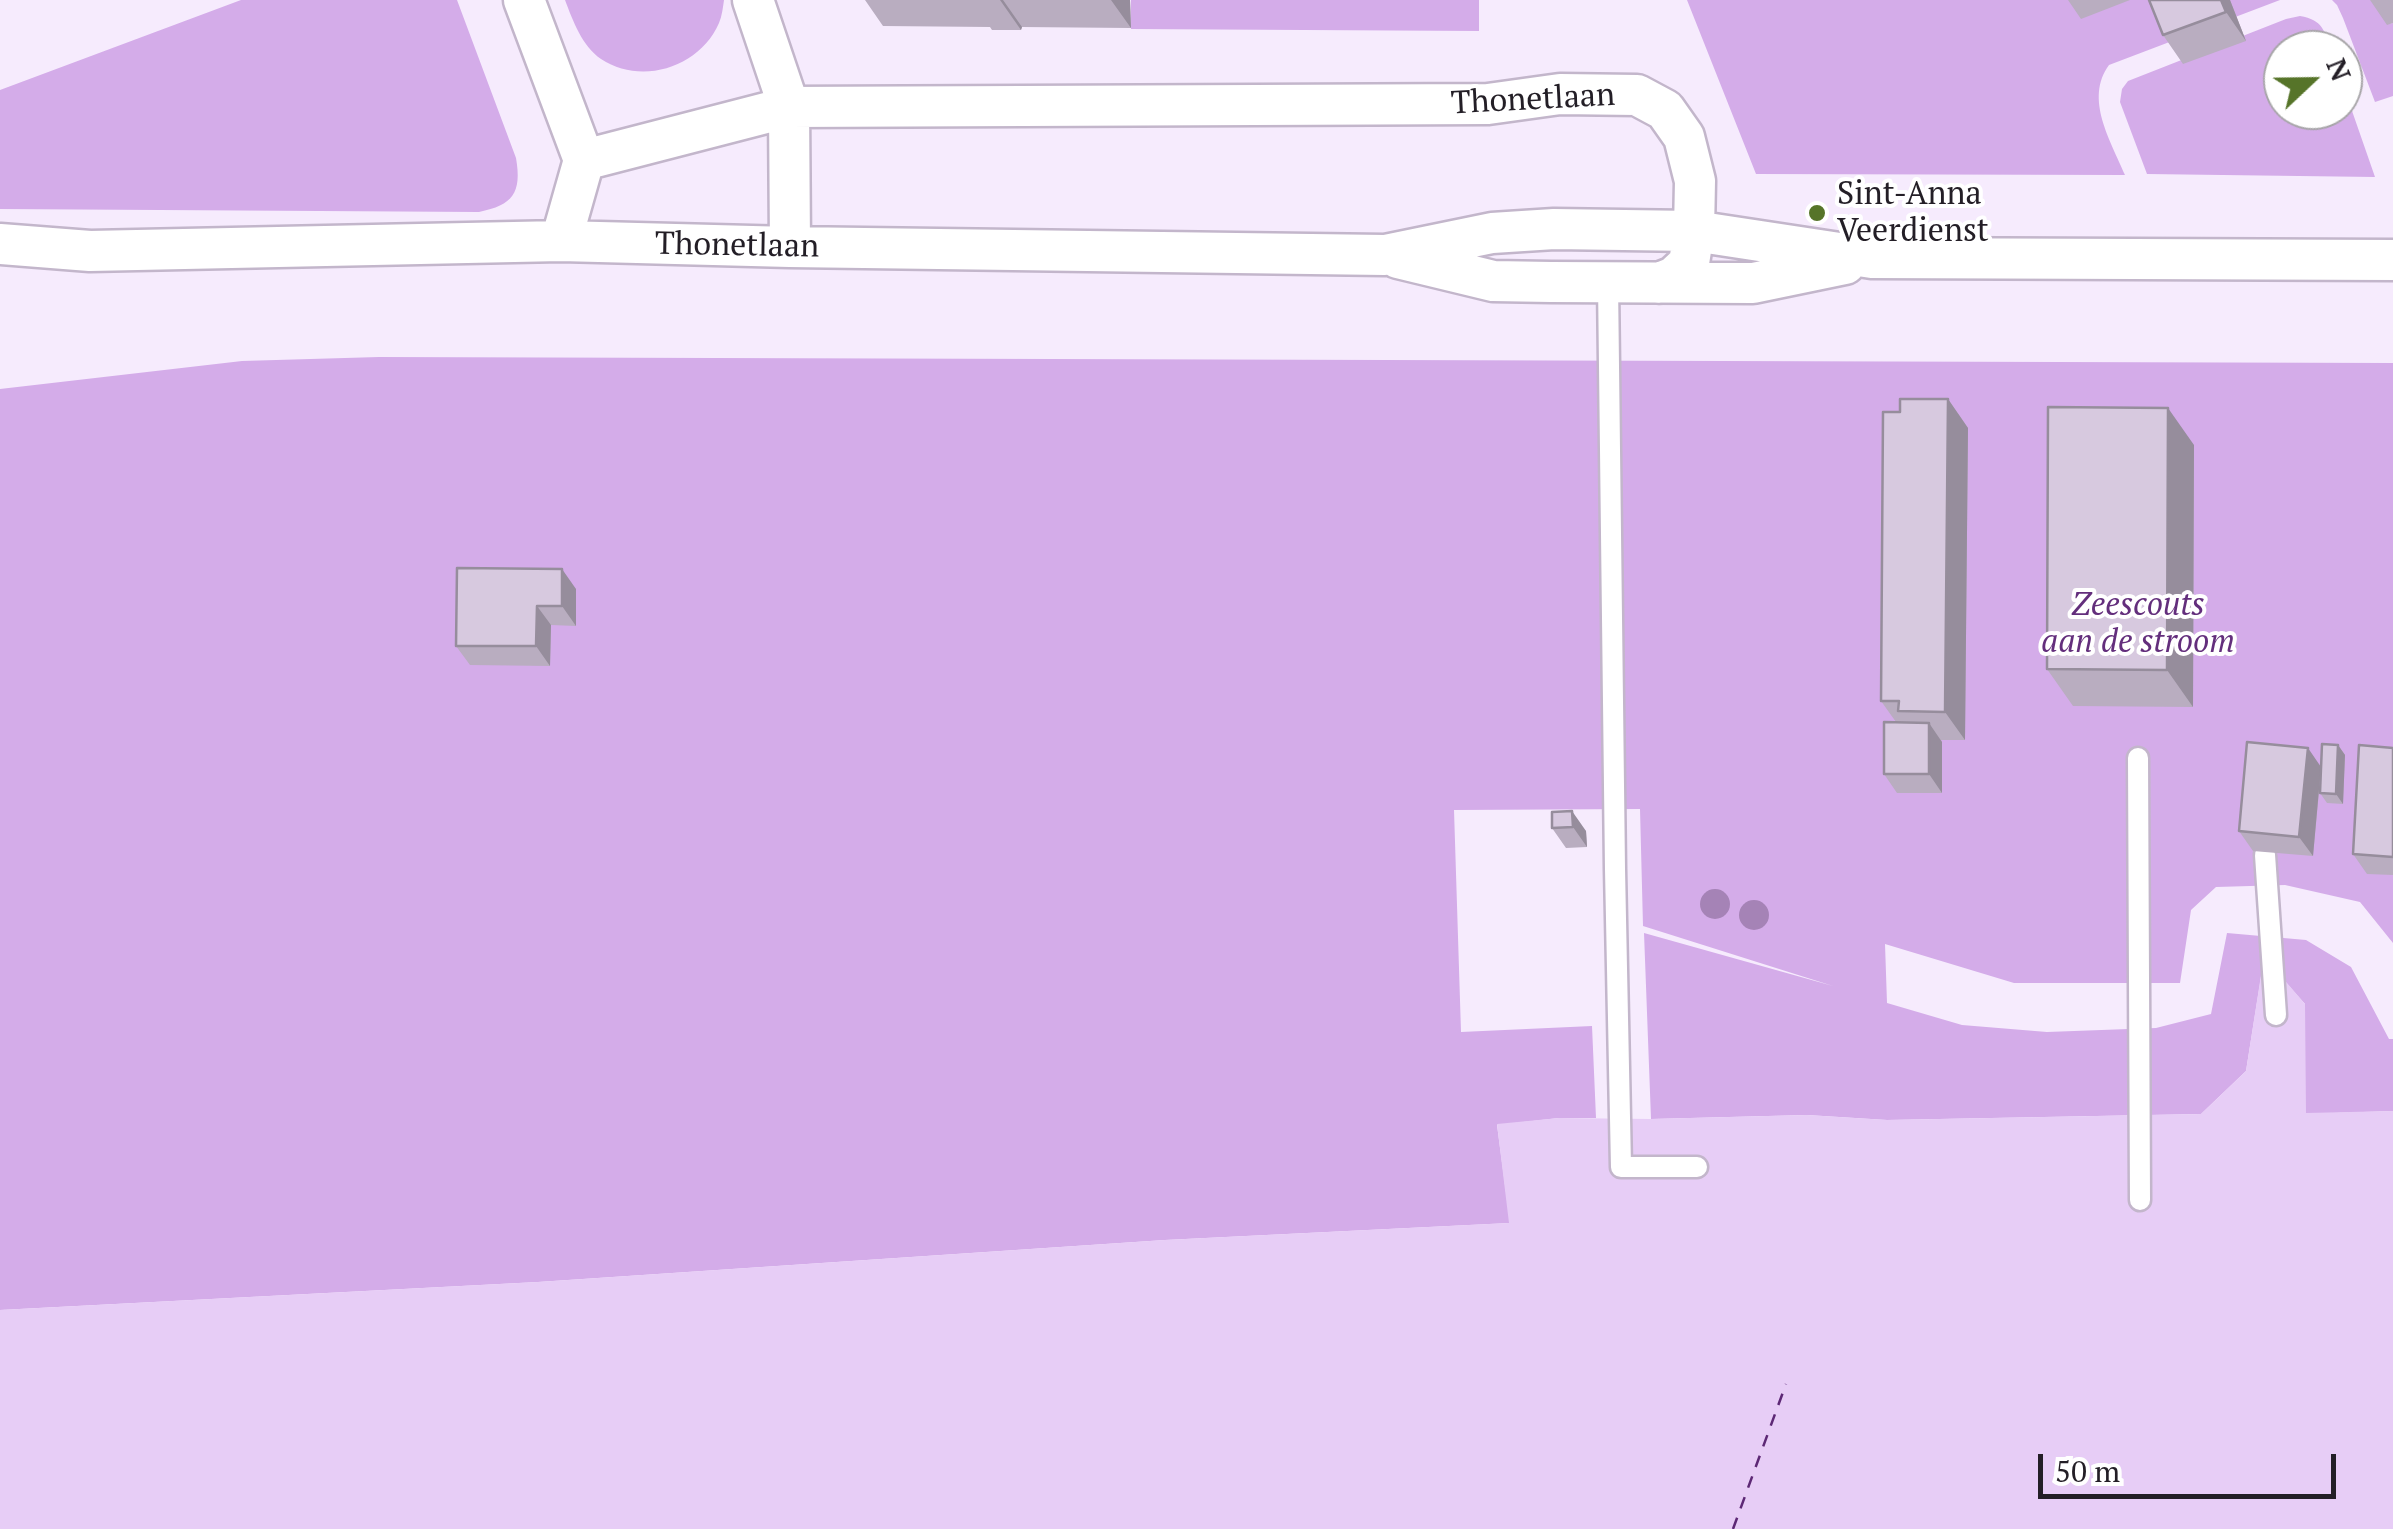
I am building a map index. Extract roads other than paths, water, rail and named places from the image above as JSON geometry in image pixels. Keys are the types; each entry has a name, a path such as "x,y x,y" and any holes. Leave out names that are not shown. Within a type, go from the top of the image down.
{"street":[{"path":"524,0 584,160 561,241"},
{"path":"752,0 788,107 790,247"},
{"name":"Thonetlaan","path":"584,160 788,107 1488,104 1560,94 1637,95 1665,110 1684,137 1695,181 1694,231 1688,262 1674,278 1659,283"},
{"name":"Thonetlaan","path":"0,244 90,251 561,241 1384,255 1508,232 1554,228 1694,231 1872,258 2393,260"},
{"name":"Thonetlaan","path":"0,273 90,251"},
{"name":"Thonetlaan","path":"1384,255 1493,282 1754,284 1872,258"}],"lane":[{"path":"1608,282 1622,1167 1696,1167"},
{"path":"2138,758 2140,1200"},
{"path":"2264,855 2276,1014"}],"place":[{"name":"Sint-Anna Veerdienst","path":"1817,213"}],"park label":[{"name":"Zeescouts aan de stroom","path":"2138,624"}]}
